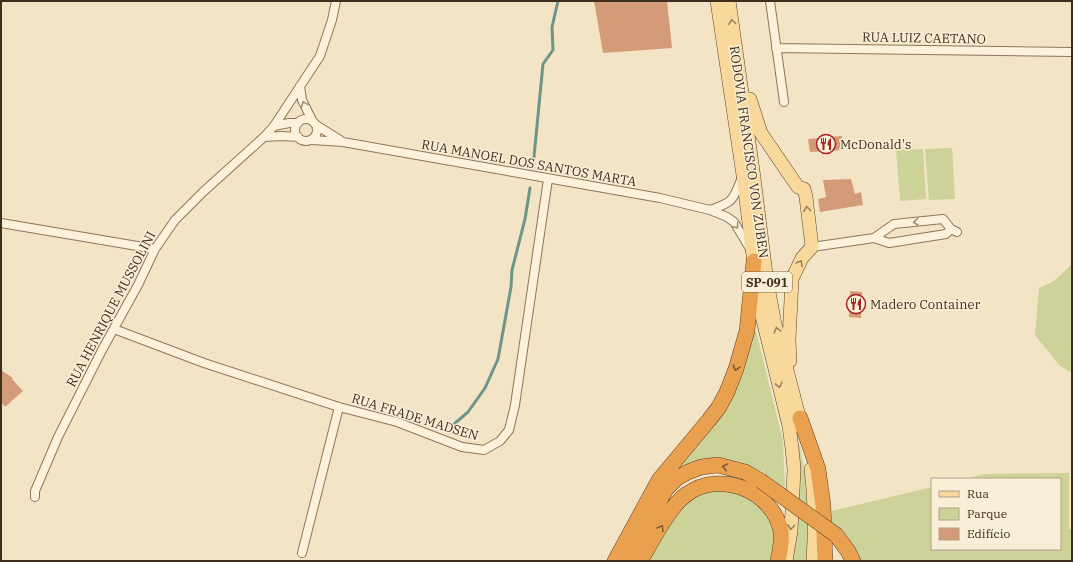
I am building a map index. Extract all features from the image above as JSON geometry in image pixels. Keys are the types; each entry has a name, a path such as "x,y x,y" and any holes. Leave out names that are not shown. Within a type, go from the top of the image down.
{"highway":[{"path":"615,561 658,480 710,420 719,407 726,392 736,369 747,331 753,257"},
{"path":"800,418 818,469 820,480 823,506 825,561"},
{"path":"627,561 666,489 676,478 701,467 718,465 745,472 761,481 836,535 848,551 853,561"},
{"path":"640,561 680,498 694,489 709,484 718,483 729,483 746,490 759,498 772,511 781,532 781,544 778,561"}],"main road":[{"name":"RODOVIA FRANCISCO VON ZUBEN","path":"718,1 743,175 759,304 789,426 792,448 794,469 791,531 786,561"},
{"name":"RODOVIA FRANCISCO VON ZUBEN","path":"729,1 767,282 775,324 800,418 812,481 815,538 813,561"},
{"path":"734,39 748,94 761,133 798,187 804,189 812,248 802,258 792,279 790,340 791,384"}],"street":[{"name":"RUA HENRIQUE MUSSOLINI","path":"34,497 35,491 58,437 102,350 138,285 155,249 175,220 274,126 320,56 332,20 336,1"},
{"path":"770,1 784,102"},
{"name":"RUA LUIZ CAETANO","path":"776,48 1072,52"},
{"path":"298,122 295,132 298,137 304,141 312,140 316,136 317,131 302,100 300,86"},
{"path":"289,101 289,123"},
{"path":"274,126 308,119 314,124"},
{"name":"RUA MANOEL DOS SANTOS MARTA","path":"314,124 343,142"},
{"path":"264,137 298,137"},
{"name":"RUA MANOEL DOS SANTOS MARTA","path":"312,140 343,142 660,198 710,210 727,217 734,222 753,257"},
{"path":"710,210 726,205 732,200 736,194 743,175"},
{"name":"RUA FRADE MADSEN","path":"114,329 204,363 339,407 397,422 462,447 484,450 500,441 509,430 515,405 548,179"},
{"path":"812,248 874,238 894,224 943,219 954,230 946,234 890,243 874,238"},
{"path":"1,223 155,249"},
{"path":"302,553 339,407"}],"green space":[{"path":"952,148 955,199 929,200 925,149"},
{"path":"923,149 926,199 900,201 896,150"},
{"path":"1072,264 1072,373 1060,366 1035,335 1039,288 1054,281"},
{"path":"756,331 783,441 785,488 763,472 751,466 728,460 674,473 711,427 751,333"},
{"path":"800,446 808,495 809,533 807,561 792,561 799,504 797,447"},
{"path":"1069,473 1069,529 1072,529 1072,561 858,561 827,519 828,512 931,487 931,550 1061,550 1061,478 969,478 984,474"},
{"path":"709,489 741,493 766,511 776,538 772,561 649,561 681,505"}],"building":[{"path":"594,1 667,1 672,48 603,53"},
{"name":"McDonald's","path":"842,136 843,150 810,152 808,139"},
{"path":"851,179 855,194 861,192 863,205 820,212 818,199 826,197 823,180"},
{"name":"Madero Container","path":"850,291 862,292 861,318 849,317"},
{"path":"1,370 13,378 12,379 23,391 5,407 1,402"}],"waterway":[{"path":"533,167 543,64 553,50 552,27 558,1"},
{"path":"453,425 468,412 485,388 498,359 511,287 512,270 525,219 530,188"}],"place":[{"name":"McDonald's","path":"826,144"},
{"name":"Madero Container","path":"856,304"}]}
